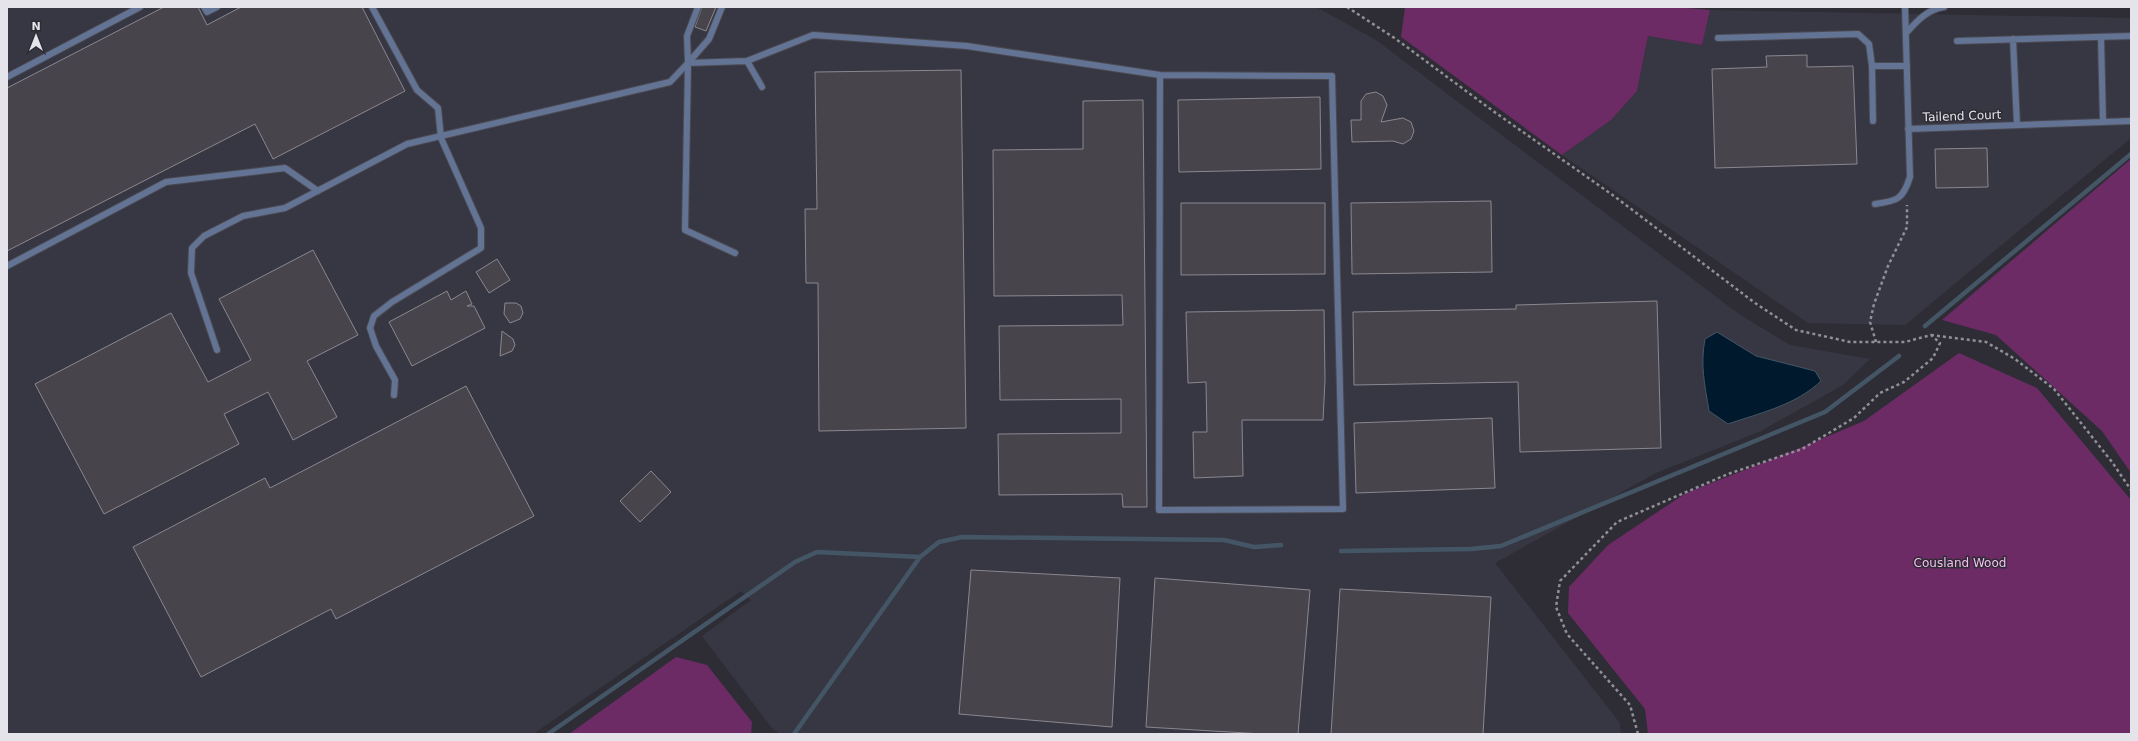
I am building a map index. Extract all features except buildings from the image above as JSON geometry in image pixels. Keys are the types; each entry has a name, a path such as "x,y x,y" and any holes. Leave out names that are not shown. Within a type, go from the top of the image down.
{"lane":[{"path":"7,77 140,7"},
{"path":"204,7 207,12 217,7"},
{"path":"372,7 417,90 438,108 441,138 481,228 481,248 392,302 374,316 370,328 376,346 396,380 394,395"},
{"path":"698,7 687,36 688,64 685,230 735,253"},
{"path":"218,350 191,273 192,248 204,236 243,216 285,208 407,144 441,138 670,82 710,39 722,7"},
{"path":"1875,204 1891,202 1905,192 1910,177 1907,32 1905,7"},
{"path":"1907,32 1916,22 1934,8 1944,7"},
{"path":"1718,38 1858,34 1869,44 1872,66 1873,121"},
{"path":"688,64 747,61 814,35 967,46 1160,75 1332,76 1343,509 1159,510 1160,75"},
{"path":"2101,36 2102,122"},
{"path":"1957,41 2131,36"},
{"name":"Tailend Court","path":"2013,39 2017,125"},
{"path":"747,61 762,87"},
{"path":"1872,66 1907,66"},
{"name":"Tailend Court","path":"1908,129 2131,121"},
{"path":"7,266 166,182 285,168 318,191"}],"path":[{"path":"1347,7 1396,39 1493,112 1614,196 1755,303 1796,330 1850,342 1905,342 1931,335 1986,342 2015,359 2054,389 2112,462 2131,490"},
{"path":"1876,342 1870,322 1874,304 1888,266 1907,227 1905,192"},
{"path":"1638,734 1630,705 1567,634 1556,607 1560,581 1617,522 1728,474 1802,449 1854,418 1880,393 1904,382 1933,358 1940,343 1931,335"}],"shaded area":[{"path":"7,7 1316,7 1376,40 1739,314 1790,345 1870,359 1843,385 1761,431 1656,473 1495,563 1620,723 1621,734 780,734 771,727 702,636 751,600 741,591 533,734 7,734"},
{"path":"1710,10 2131,18 2131,138 1905,325 1808,323 1562,155 1611,120 1637,91 1648,36 1702,45"}],"green space":[{"path":"1405,7 1675,7 1710,10 1702,45 1648,36 1637,91 1611,120 1562,155 1401,37"},
{"path":"2131,159 2131,473 2102,431 1996,335 1942,320"},
{"name":"Cousland Wood","path":"1959,353 2037,388 2131,500 2131,734 1648,734 1645,709 1568,613 1569,587 1608,545 1686,493 1864,421"},
{"path":"676,657 707,665 752,722 751,734 569,734"}],"water":[{"path":"1717,332 1756,356 1815,371 1821,381 1811,389 1789,402 1765,412 1728,424 1709,411 1704,375 1703,358 1705,339"}],"waterway":[{"path":"1925,326 2131,154"},
{"path":"1341,551 1471,549 1501,546 1825,412 1899,356"},
{"path":"548,734 795,562 817,552 920,557 939,542 962,537 1224,540 1254,547 1281,545"},
{"path":"794,734 920,557"}]}
